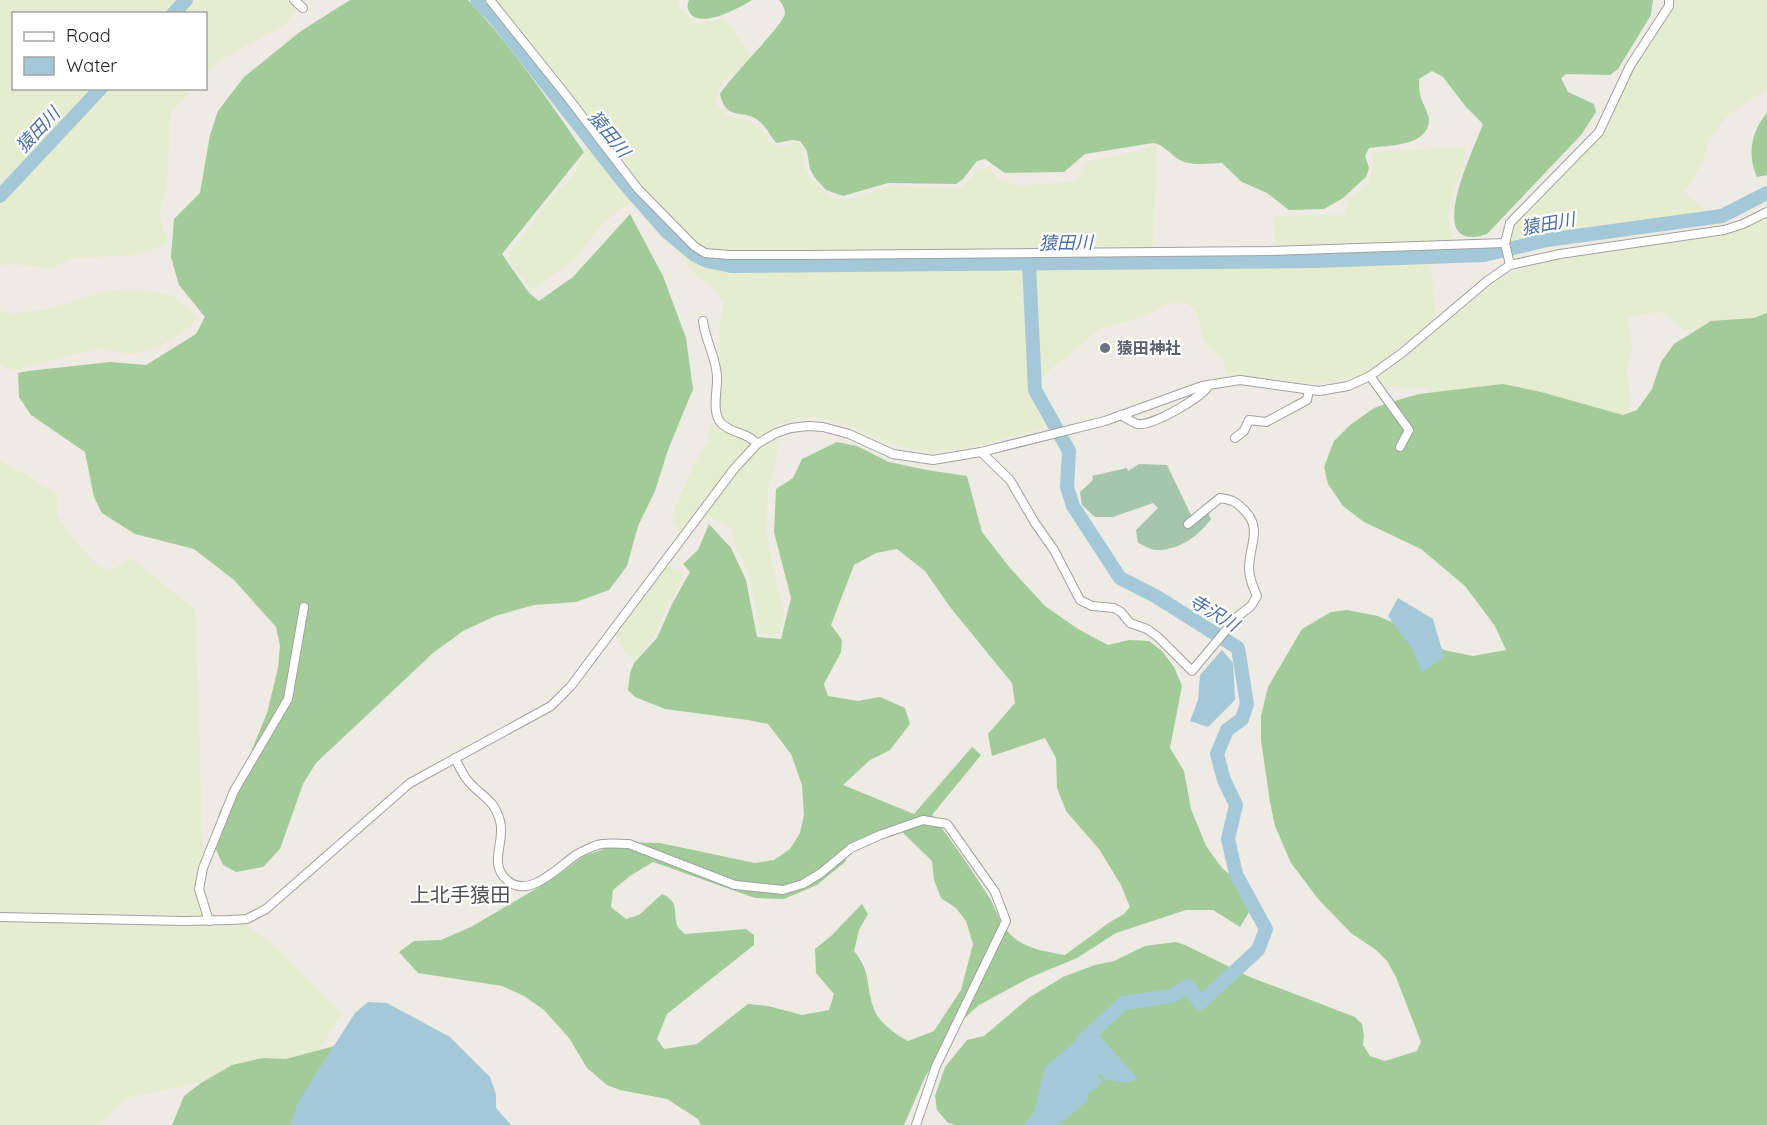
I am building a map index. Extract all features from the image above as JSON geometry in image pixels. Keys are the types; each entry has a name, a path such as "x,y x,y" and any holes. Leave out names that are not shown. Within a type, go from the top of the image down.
{"street":[{"path":"294,0 303,8"},
{"path":"490,0 638,189 683,235 705,253 818,255 1506,248"},
{"path":"1510,266 1506,248 1510,223 1599,132 1630,66 1669,6 1669,0"},
{"path":"0,917 209,921 247,919 266,909 410,783 551,706 571,686 734,469 757,444 776,433 791,428 823,427 849,434 893,454 933,460 981,452 1105,421 1202,386 1240,380 1318,391 1348,386 1370,376 1402,353 1487,281 1510,266 1560,254 1724,230 1743,224 1767,212"},
{"path":"703,321 704,333 717,375 716,412 719,420 727,428 752,438 757,444"},
{"path":"1370,376 1409,430 1400,447"},
{"path":"1121,415 1138,424 1150,423 1198,397 1206,391 1209,385"},
{"path":"1235,438 1244,432 1249,420 1266,422 1307,400 1309,390"},
{"path":"981,452 1010,480 1054,550 1080,600 1092,606 1114,608 1121,612 1130,623 1147,629 1158,637 1192,672 1237,616 1251,606 1257,596 1249,565 1255,530 1252,518 1234,501 1220,498 1188,524"},
{"path":"209,921 199,890 202,868 234,791 288,699 304,607"},
{"path":"455,758 469,782 493,802 501,822 501,838 497,852 498,867 502,876 518,886 537,883 575,855 599,844 629,844 735,885 783,890 803,884 821,873 851,848 880,835 923,820 947,824 995,892 1006,921 936,1066 916,1125"}],"green space":[{"path":"0,0 302,0 285,25 221,59 207,74 207,12 12,12 12,90 191,90 171,111 166,192 160,211 168,242 133,255 74,258 52,268 9,264 0,266"},
{"path":"350,0 468,0 500,36 584,152 502,254 529,293 539,301 573,277 630,214 663,276 686,338 693,389 668,450 655,491 638,526 627,566 609,590 576,602 534,605 495,616 463,631 433,653 316,763 303,784 280,849 263,867 236,872 223,865 215,847 219,813 249,757 267,713 278,668 280,646 276,627 234,580 194,549 135,534 102,513 94,497 85,452 31,415 19,397 18,373 110,362 146,365 196,334 205,317 179,285 171,257 174,219 200,193 210,135 218,111 244,77 301,31"},
{"path":"495,0 679,0 679,7 697,24 724,18 750,53 749,67 737,69 728,76 719,88 714,101 726,116 747,120 758,125 766,135 768,142 780,147 798,143 802,148 804,167 809,176 826,194 843,201 886,186 959,189 977,171 989,169 999,179 1016,186 1076,181 1086,162 1130,153 1157,144 1152,267 1277,267 1274,216 1345,215 1349,198 1369,183 1373,168 1372,152 1465,147 1464,165 1450,202 1448,217 1453,241 1431,268 1436,317 1387,358 1362,375 1343,380 1314,383 1227,374 1224,361 1203,340 1198,316 1192,307 1185,302 1170,303 1144,316 1100,329 1047,372 1029,390 1044,427 984,444 931,453 890,444 843,423 817,417 796,418 776,425 777,455 768,490 766,534 784,614 779,633 771,635 760,633 750,576 734,543 732,530 725,523 697,510 679,532 672,519 676,504 699,455 708,443 709,427 717,421 719,330 724,302 711,285 696,275 675,250 689,234 645,191 600,225 577,257 532,291 507,257 550,199 570,180 581,162 593,125"},
{"path":"689,0 752,0 720,16 702,19 690,13"},
{"path":"779,0 1653,0 1651,15 1618,69 1610,75 1566,74 1561,78 1568,92 1594,104 1596,112 1581,135 1487,234 1467,237 1457,229 1454,215 1463,175 1483,124 1466,107 1443,77 1432,71 1419,79 1420,96 1429,120 1427,129 1415,140 1406,143 1369,148 1365,156 1369,168 1366,177 1343,198 1324,209 1289,210 1267,193 1242,182 1222,163 1194,164 1183,161 1153,143 1085,154 1064,172 1005,173 985,159 977,161 956,184 888,183 843,196 826,190 815,178 810,169 807,151 800,141 777,143 759,121 726,108 720,94 782,19 785,11"},
{"path":"1673,0 1764,0 1767,2 1767,89 1730,113 1709,139 1703,162 1684,192 1706,211 1508,243 1510,227 1607,129 1632,71 1671,12"},
{"path":"1767,113 1767,175 1757,177 1752,160 1752,144 1757,128"},
{"path":"1767,218 1767,320 1712,330 1683,330 1661,311 1627,318 1632,347 1626,373 1630,393 1629,410 1598,431 1444,406 1427,388 1368,386 1399,363 1490,286 1513,271 1550,261 1729,234"},
{"path":"143,290 173,296 197,317 190,327 160,346 131,354 97,348 14,371 0,364 0,311 9,314 49,309 106,291"},
{"path":"1767,313 1767,1125 955,1125 948,1123 937,1110 935,1096 945,1067 967,1040 984,1036 1030,997 1063,977 1095,965 1114,961 1145,946 1176,942 1185,945 1250,977 1355,1017 1362,1024 1363,1045 1370,1056 1385,1061 1417,1051 1421,1042 1396,977 1387,961 1376,950 1351,933 1319,900 1291,863 1275,826 1270,802 1261,740 1261,716 1268,687 1302,629 1331,612 1347,610 1378,616 1444,650 1473,656 1506,650 1495,626 1465,586 1421,549 1364,522 1343,506 1328,484 1324,467 1334,441 1350,425 1374,408 1391,402 1419,394 1503,384 1623,415 1637,410 1652,389 1661,362 1674,344 1711,321 1754,318"},
{"path":"837,442 857,446 889,462 967,476 982,532 1010,568 1045,606 1078,629 1108,645 1129,640 1149,641 1162,651 1174,667 1182,686 1170,748 1184,771 1191,809 1206,846 1222,868 1245,888 1254,904 1240,927 1213,910 1186,910 1116,933 1077,958 1029,978 979,1005 955,1027 925,1077 904,1125 701,1125 698,1119 667,1099 620,1090 607,1085 587,1068 569,1038 544,1010 524,996 502,986 418,973 399,952 414,941 441,940 471,927 551,880 584,856 623,842 660,843 755,863 774,860 790,849 800,833 804,815 802,785 791,754 768,724 665,709 635,697 628,690 634,663 657,638 690,572 683,564 698,550 709,524 731,548 746,580 757,637 781,639 791,598 774,532 776,489 793,478 802,459","holes":["897,549 925,571 950,607 1012,683 1015,703 988,734 992,756 1045,738 1056,758 1057,788 1066,811 1099,849 1121,885 1130,907 1124,914 1065,955 1034,948 1022,943 1012,935 1003,925 991,900 974,874 932,815 981,755 972,747 914,814 843,785 870,760 890,750 910,724 905,708 880,697 858,701 828,696 824,684 841,652 842,640 831,625 854,565 876,553","895,825 932,861 934,880 941,898 956,908 966,921 973,944 961,990 934,1031 908,1041 888,1028 876,1014 866,973 854,951 859,930 868,914 862,904 815,949 816,973 834,994 829,1010 802,1015 768,1006 748,1004 697,1044 664,1049 657,1039 667,1014 754,945 754,935 746,929 685,934 676,922 672,901 662,894 639,915 626,919 611,907 613,890 653,862 755,898 784,899 817,885 845,862 854,841"]},
{"path":"0,460 58,494 57,514 68,533 98,566 111,571 131,558 195,610 203,853 197,881 199,904 210,928 243,922 277,948 342,1014 281,1109 223,1077 126,1098 99,1125 0,1125"},
{"path":"1139,464 1167,465 1192,517 1205,506 1211,519 1194,537 1172,548 1155,550 1138,543 1136,530 1158,508 1153,503 1113,517 1095,517 1082,505 1080,492 1093,480 1092,476 1127,468 1128,471"},
{"path":"667,566 684,572 677,591 667,604 657,632 642,652 633,659 624,652 615,636"},
{"path":"342,1044 404,1125 172,1125 184,1096 232,1065 263,1058 286,1059"}],"water":[{"path":"1398,598 1433,619 1444,657 1422,672 1411,647 1388,616"},
{"path":"1222,650 1233,663 1235,700 1208,727 1190,721 1198,700 1200,675"},
{"path":"368,1002 387,1003 450,1037 490,1077 496,1094 496,1108 511,1125 290,1125 298,1102 355,1013"},
{"path":"1092,1027 1138,1079 1125,1083 1105,1079 1100,1073 1098,1075 1103,1082 1088,1094 1088,1100 1059,1125 1024,1125 1034,1112 1045,1067"}],"waterway":[{"name":"猿田川","path":"175,12 186,0"},
{"name":"猿田川","path":"477,0 494,17 624,183 666,231 695,255 707,261 731,266 1316,261 1484,255 1547,240 1722,216 1767,193"},
{"name":"猿田川","path":"0,196 99,90"},
{"name":"寺沢川","path":"1029,263 1035,390 1069,451 1067,487 1073,506 1120,578 1157,597 1238,648 1247,704 1242,719 1227,730 1217,754 1224,780 1236,805 1228,839 1236,874 1266,929 1258,950 1200,1003 1188,986 1172,996 1124,1003 1082,1041"}],"place":[{"name":"猿田神社","path":"1105,348"}],"district":[{"name":"上北手猿田","path":"460,895"}]}
